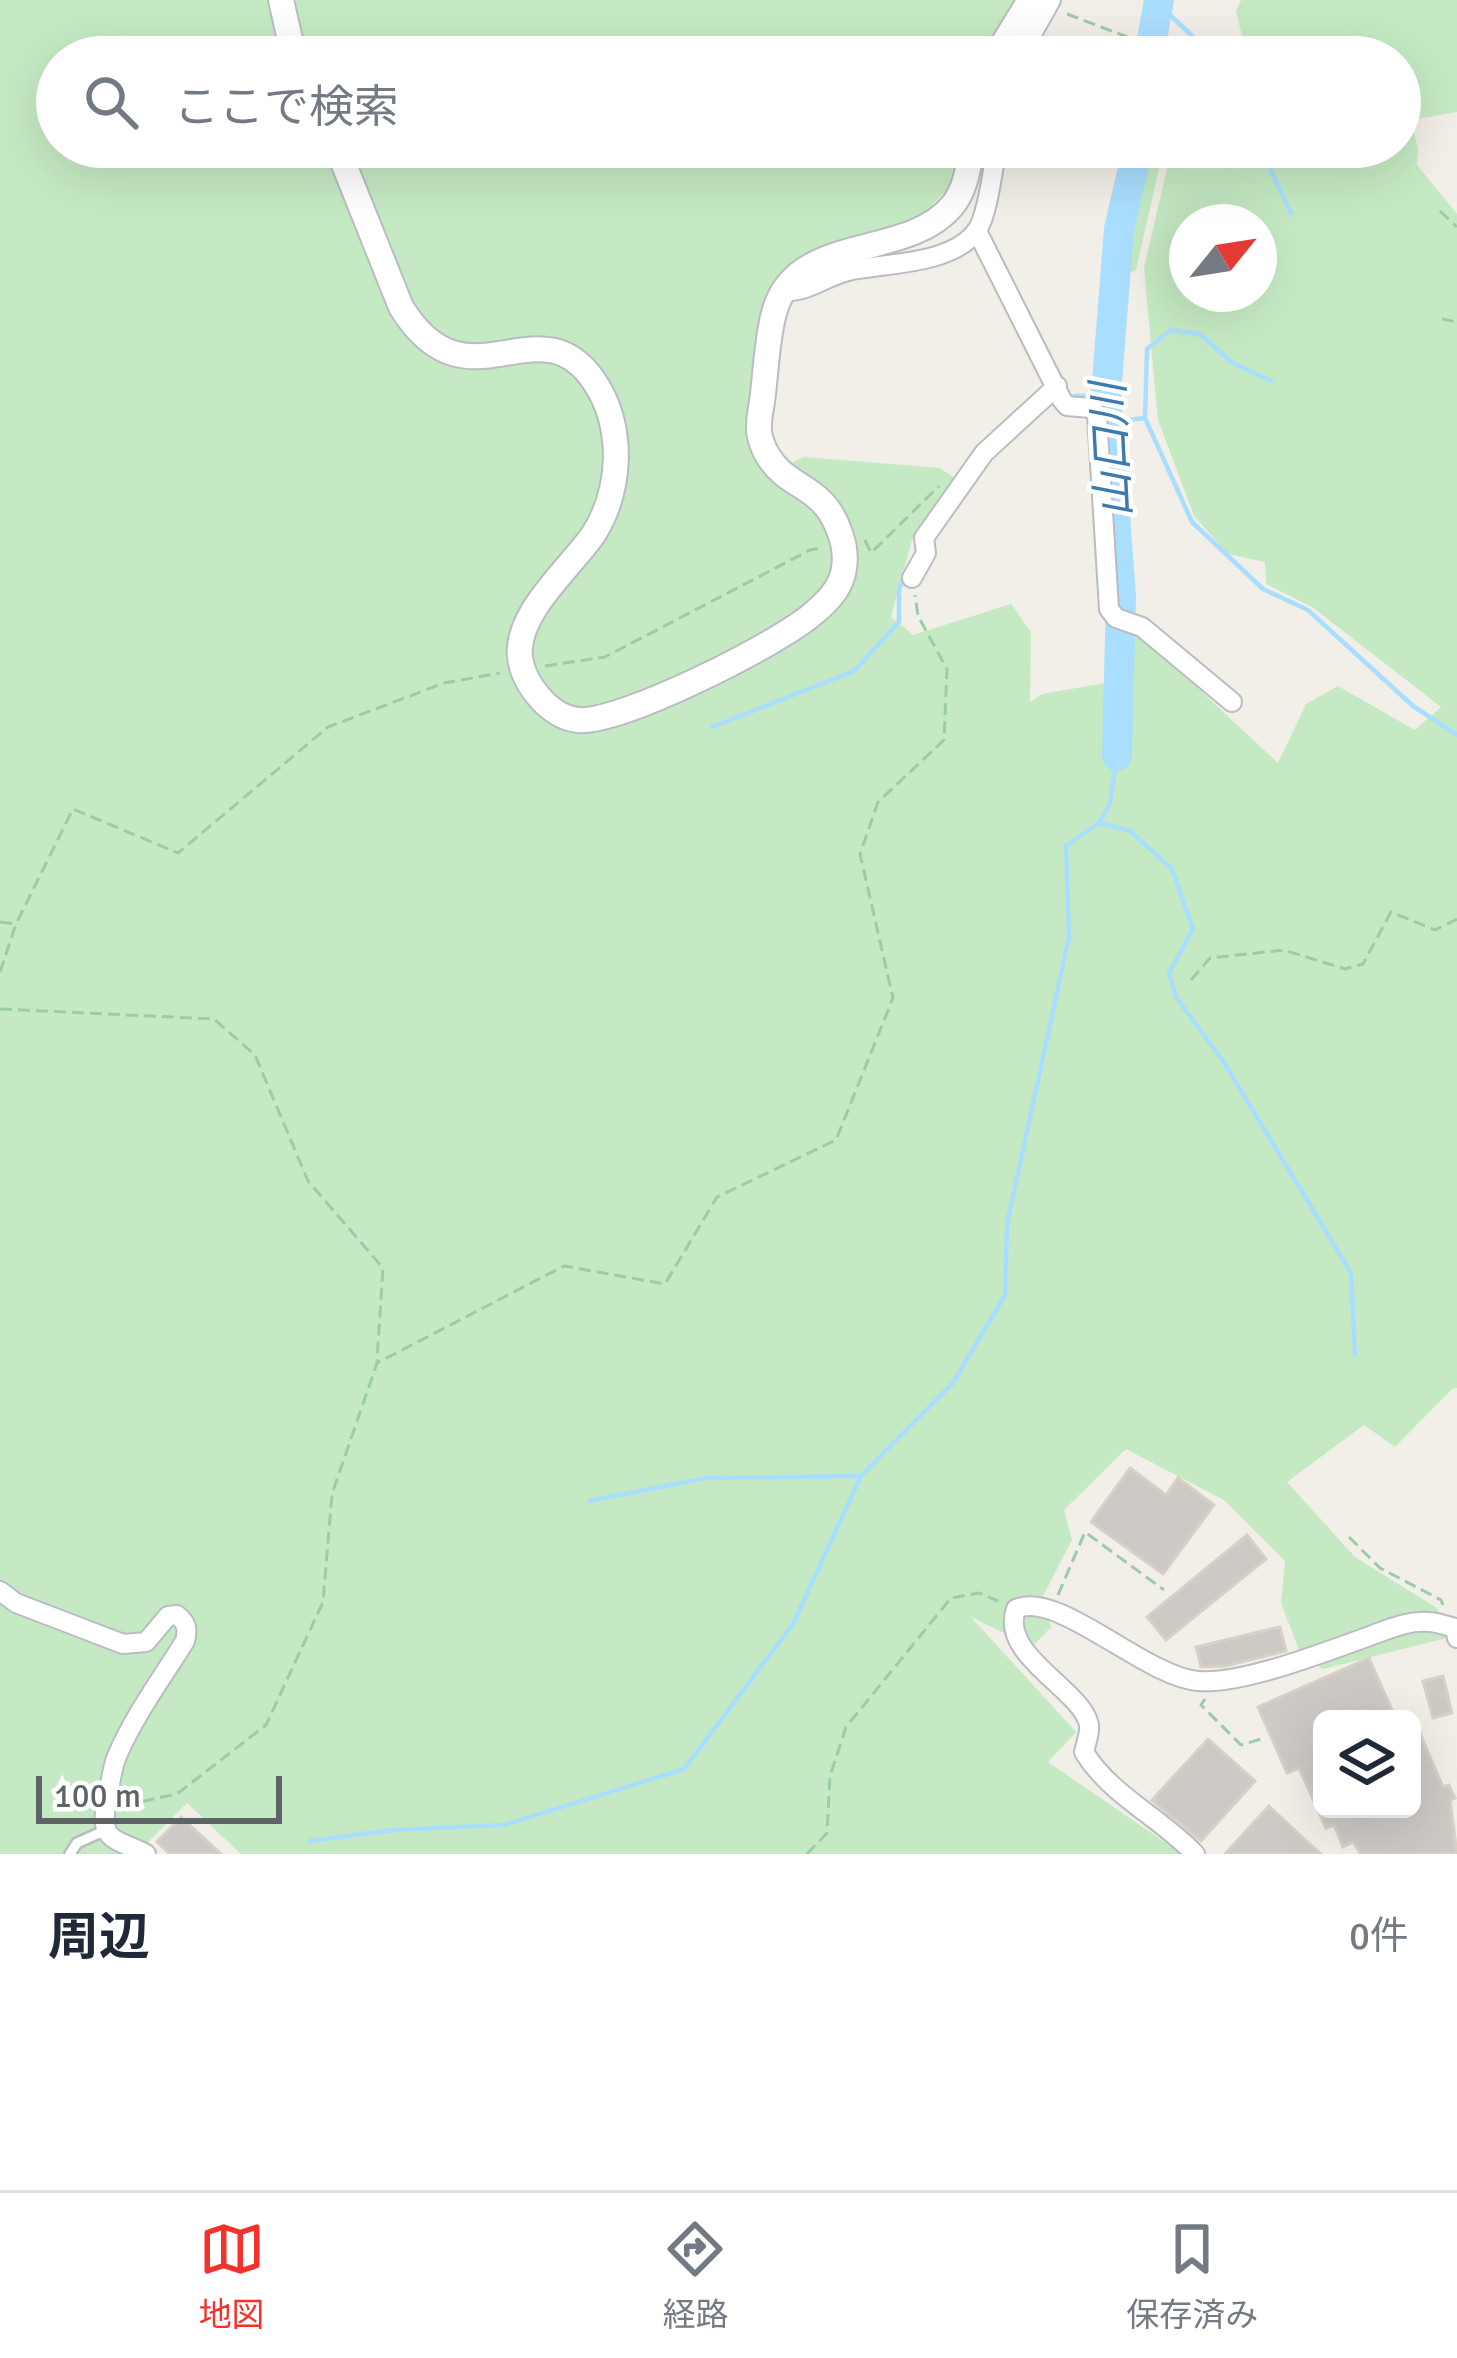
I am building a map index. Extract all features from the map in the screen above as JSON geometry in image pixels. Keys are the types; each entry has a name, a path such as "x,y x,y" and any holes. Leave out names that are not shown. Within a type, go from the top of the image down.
{"street":[{"path":"281,0 289,36"},
{"path":"1013,36 1043,2"},
{"path":"1028,36 1043,2"},
{"path":"346,168 401,307 428,341 446,352 480,358 539,347 556,350 579,363 595,382 612,421 616,444 611,496 595,532 536,606 519,651 532,688 548,705 580,720 611,715 701,678 770,643 834,594 853,539 821,498 783,473 767,455 759,431 773,316 781,292 818,261 935,222 953,204 967,168"},
{"path":"781,292 804,291 847,271 925,260 953,249 977,231 994,168"},
{"path":"977,231 1067,406 1091,409 1097,415 1109,609 1142,627 1232,702"},
{"path":"912,578 926,553 923,538 984,453 1057,386"},
{"path":"0,1591 16,1603 123,1644 146,1642 168,1616 184,1620 185,1641 116,1760 105,1809 108,1841 131,1845 146,1854"},
{"path":"1195,1854 1094,1770 1084,1752 1090,1729 1085,1714 1022,1648 1012,1620 1016,1609 1026,1604 1052,1608 1162,1672 1191,1681 1215,1682 1309,1658 1408,1623 1456,1628 1457,1638"}],"lane":[{"path":"70,1854 77,1843 108,1841"}],"path":[{"path":"1043,2 1126,36"},
{"path":"1440,211 1457,227"},
{"path":"1442,319 1457,322"},
{"path":"0,972 16,924 73,809 178,853 328,727 444,682 605,658 810,550 853,539 871,553 951,477"},
{"path":"377,1363 564,1266 665,1284 717,1197 836,1140 892,998 860,854 878,802 944,740 946,669 918,616 912,578"},
{"path":"1191,980 1210,958 1284,950 1345,969 1363,964 1391,912 1435,930 1457,920"},
{"path":"0,922 16,924"},
{"path":"0,1009 214,1019 255,1055 308,1181 383,1268 377,1363 332,1494 323,1602 266,1725 177,1794 105,1809"},
{"path":"1052,1608 1084,1532 1164,1590"},
{"path":"1349,1537 1380,1568 1441,1600 1456,1628"},
{"path":"807,1854 827,1833 830,1776 846,1727 951,1598 979,1593 1016,1609"},
{"path":"1215,1682 1201,1706 1241,1745 1261,1739"}],"green space":[{"path":"0,0 1016,0 996,36 36,36 36,168 955,168 952,184 918,220 804,255 767,295 747,431 765,475 804,457 940,468 955,478 912,540 891,617 913,635 1011,604 1031,632 1030,702 1042,694 1111,682 1110,630 1142,636 1278,763 1306,704 1338,686 1415,730 1441,707 1312,607 1266,584 1265,562 1228,554 1194,516 1158,420 1144,268 1167,168 1419,168 1457,214 1457,1388 1395,1447 1364,1425 1287,1482 1355,1557 1437,1608 1447,1638 1323,1669 1301,1655 1281,1603 1285,1561 1224,1500 1126,1449 1064,1510 1072,1540 1042,1598 1051,1627 1032,1647 971,1617 1076,1732 1048,1762 1182,1854 241,1854 187,1803 145,1845 148,1854 0,1854"},
{"path":"1241,0 1457,0 1457,112 1421,118 1421,36 1242,36 1236,11"},
{"path":"1144,168 1159,168 1136,270 1125,275 1127,235"}],"building":[{"path":"1130,1468 1166,1495 1178,1478 1214,1505 1163,1574 1091,1522"},
{"path":"1247,1535 1266,1559 1166,1640 1147,1617"},
{"path":"1280,1627 1286,1651 1201,1667 1196,1647"},
{"path":"1369,1658 1392,1710 1313,1710 1313,1799 1299,1768 1287,1773 1258,1707"},
{"path":"1443,1676 1452,1713 1433,1718 1423,1681"},
{"path":"1421,1736 1443,1787 1449,1785 1455,1798 1450,1800 1457,1854 1361,1854 1353,1842 1343,1847 1334,1825 1326,1828 1322,1818 1421,1818"},
{"path":"1208,1739 1255,1781 1201,1841 1152,1800"},
{"path":"1269,1806 1302,1837 1321,1854 1225,1854"},
{"path":"181,1817 221,1854 170,1854 157,1842"}],"waterway":[{"name":"山口川","path":"1153,36 1159,0"},
{"path":"1160,0 1192,36"},
{"name":"山口川","path":"1117,756 1121,597 1106,395 1119,229 1133,168"},
{"path":"1270,168 1291,213"},
{"path":"1145,418 1147,349 1171,330 1200,334 1231,362 1271,381"},
{"path":"1075,396 1106,395"},
{"path":"1107,423 1145,418 1192,522 1263,589 1308,610 1413,706 1457,735"},
{"path":"712,727 854,671 899,622 899,589 904,578"},
{"path":"309,1841 393,1830 504,1825 684,1769 793,1624 861,1476 953,1383 1005,1295 1007,1224 1069,937 1066,846 1099,823 1110,803 1117,756"},
{"path":"1099,823 1130,831 1172,869 1193,929 1169,973 1176,997 1223,1061 1351,1273 1355,1355"},
{"path":"589,1501 706,1478 861,1476"}]}
